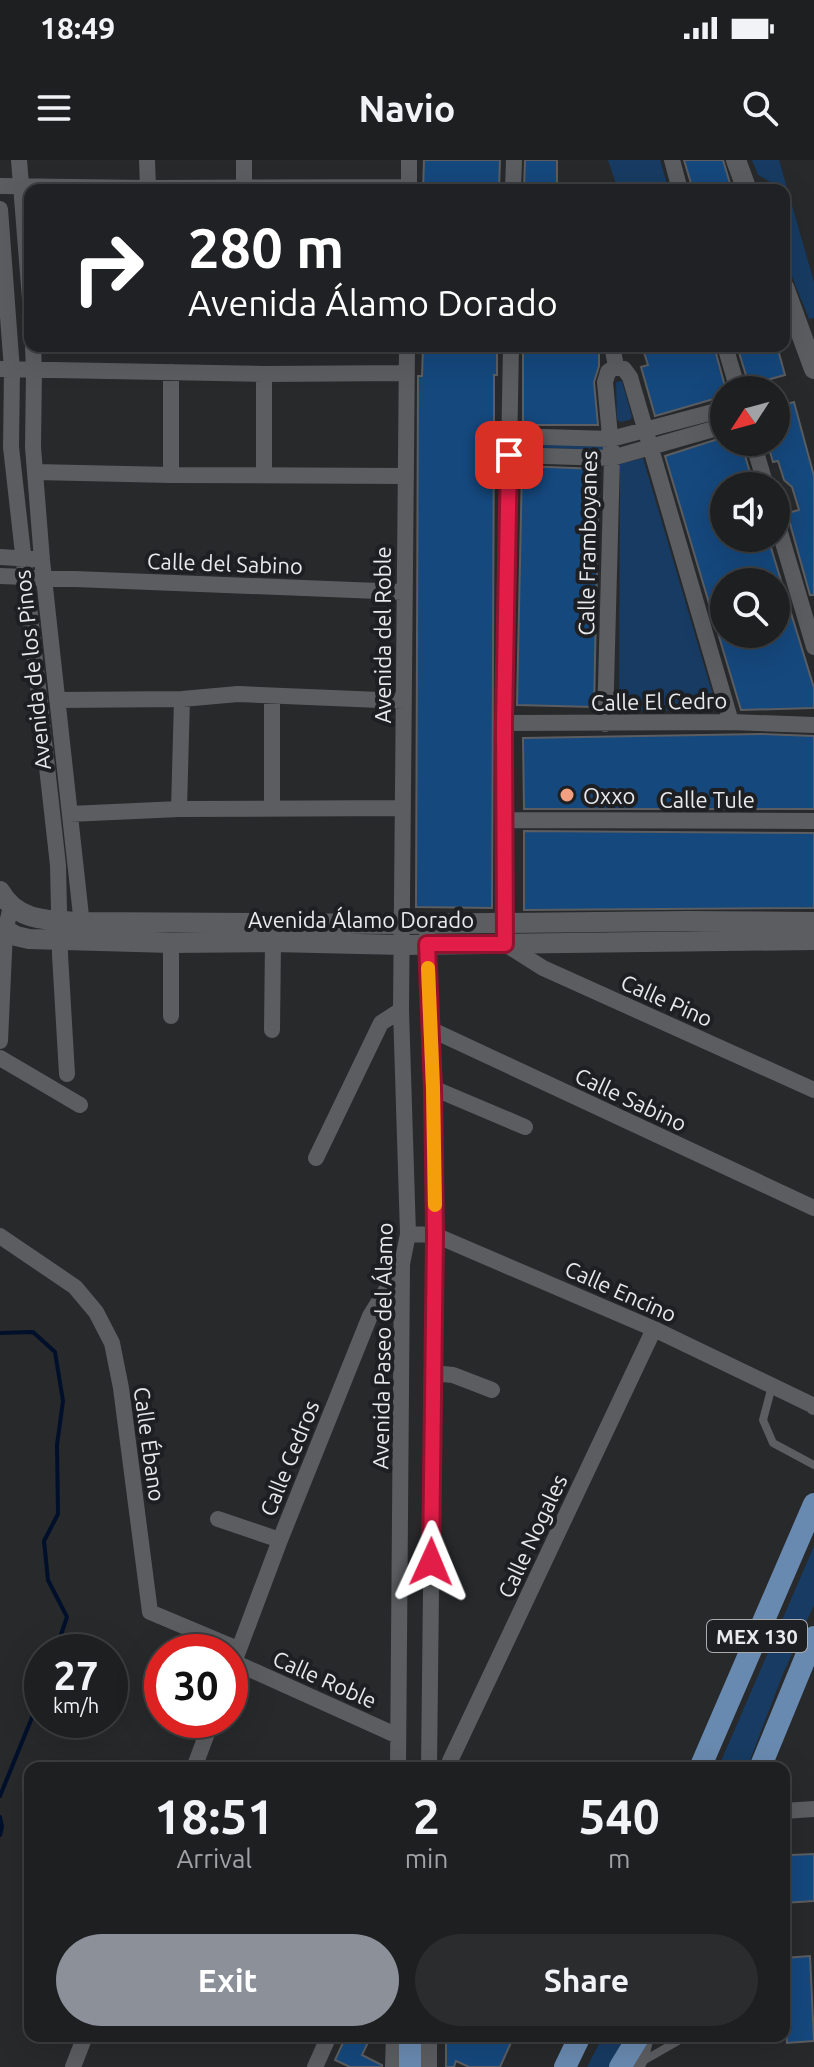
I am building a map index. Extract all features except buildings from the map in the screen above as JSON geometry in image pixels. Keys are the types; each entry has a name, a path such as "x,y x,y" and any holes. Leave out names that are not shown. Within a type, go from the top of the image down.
{"main road":[{"name":"MEX 130","path":"703,1762 814,1504"},
{"name":"MEX 130","path":"763,1762 814,1639"},
{"path":"410,2042 410,2067"},
{"path":"565,2067 577,2042"},
{"path":"630,2066 639,2042"}],"street":[{"path":"19,160 24,222"},
{"path":"147,160 148,184"},
{"path":"244,160 244,184"},
{"path":"409,160 409,184"},
{"path":"513,184 514,160"},
{"path":"672,160 678,184"},
{"path":"736,160 745,184"},
{"path":"0,186 24,186"},
{"name":"Avenida de los Pinos","path":"0,209 6,369 5,447 24,559 58,865 67,1074"},
{"path":"790,303 814,369"},
{"name":"Avenida de los Pinos","path":"33,352 33,447 42,560 83,932"},
{"name":"Avenida del Roble","path":"403,935 407,352"},
{"path":"505,934 504,723 511,352"},
{"name":"Calle Framboyanes","path":"613,352 616,366"},
{"path":"727,352 734,376"},
{"name":"Calle Framboyanes","path":"616,366 624,369 630,377 731,722"},
{"name":"Calle Framboyanes","path":"605,724 612,458 605,382 608,372 616,366"},
{"path":"6,369 264,374 406,373"},
{"path":"171,372 171,475"},
{"path":"264,374 264,475"},
{"path":"510,436 611,439 710,413"},
{"path":"509,455 612,458 710,430"},
{"path":"35,472 406,476"},
{"path":"786,552 814,647"},
{"path":"0,557 42,560"},
{"name":"Calle del Sabino","path":"0,576 403,592"},
{"path":"57,700 182,699 238,694 404,701"},
{"path":"272,696 272,807"},
{"path":"179,809 182,699"},
{"name":"Calle El Cedro","path":"504,723 731,722 814,725"},
{"path":"46,755 64,758"},
{"path":"70,814 272,807 403,808"},
{"name":"Calle Tule","path":"505,820 814,821"},
{"path":"0,1041 2,929 6,899"},
{"name":"Avenida Álamo Dorado","path":"6,899 22,915 59,930 171,943 273,942 427,934 688,931 814,922"},
{"name":"Avenida Álamo Dorado","path":"2,929 29,939 59,930"},
{"name":"Avenida Álamo Dorado","path":"688,931 814,940"},
{"name":"Avenida Álamo Dorado","path":"83,932 403,935"},
{"path":"427,934 435,1235 429,1760"},
{"name":"Calle Pino","path":"505,934 543,968 814,1090"},
{"name":"Avenida Paseo del Álamo","path":"398,1762 402,1264 408,1234 401,1010 403,935"},
{"path":"272,1030 273,942"},
{"path":"171,943 171,1016"},
{"path":"316,1158 381,1023 401,1010"},
{"name":"Calle Sabino","path":"430,1029 814,1208"},
{"path":"0,1058 80,1105"},
{"path":"433,1088 525,1127"},
{"name":"Calle Encino","path":"408,1234 435,1235 654,1329 813,1405"},
{"name":"Calle Ébano","path":"0,1236 75,1287 96,1312 112,1343 121,1388 150,1612 188,1634"},
{"name":"Calle Cedros","path":"244,1634 370,1316 402,1264"},
{"name":"Calle Nogales","path":"458,1762 654,1329"},
{"path":"432,1373 453,1375 492,1390"},
{"path":"218,1519 280,1540"},
{"name":"Calle Roble","path":"248,1667 398,1736"},
{"path":"196,1762 205,1738"},
{"path":"790,1811 814,1809"},
{"path":"73,2067 83,2042"},
{"path":"315,2067 326,2042"},
{"path":"393,2067 394,2042"},
{"path":"429,2042 429,2067"}],"lane":[{"path":"772,1385 763,1420 773,1443 814,1465"},
{"path":"630,2066 676,2042"}],"shaded area":[{"path":"608,160 660,160 667,184 616,184"},
{"path":"752,160 779,160 786,184 774,184 758,175"},
{"path":"790,198 814,282 814,318 809,319 790,269"},
{"path":"622,381 632,417 620,422 617,419 616,382"},
{"path":"521,442 604,444 604,450 521,447"},
{"path":"643,458 717,709 619,712 620,464"},
{"path":"814,1546 814,1605 749,1762 721,1762"},
{"path":"600,2042 626,2042 613,2067 587,2067"}],"waterway":[{"path":"0,1333 33,1332 55,1352 63,1401 57,1445 58,1514 44,1541 48,1580 67,1617 61,1634"},
{"path":"0,1796 24,1737"},
{"path":"0,1817 0,1835"}],"slow traffic":[{"path":"428,968 435,1205"}],"place":[{"name":"Oxxo","path":"567,795"}],"route":[{"path":"431,1562 435,1235 427,944 505,944 504,723 509,455"}]}
